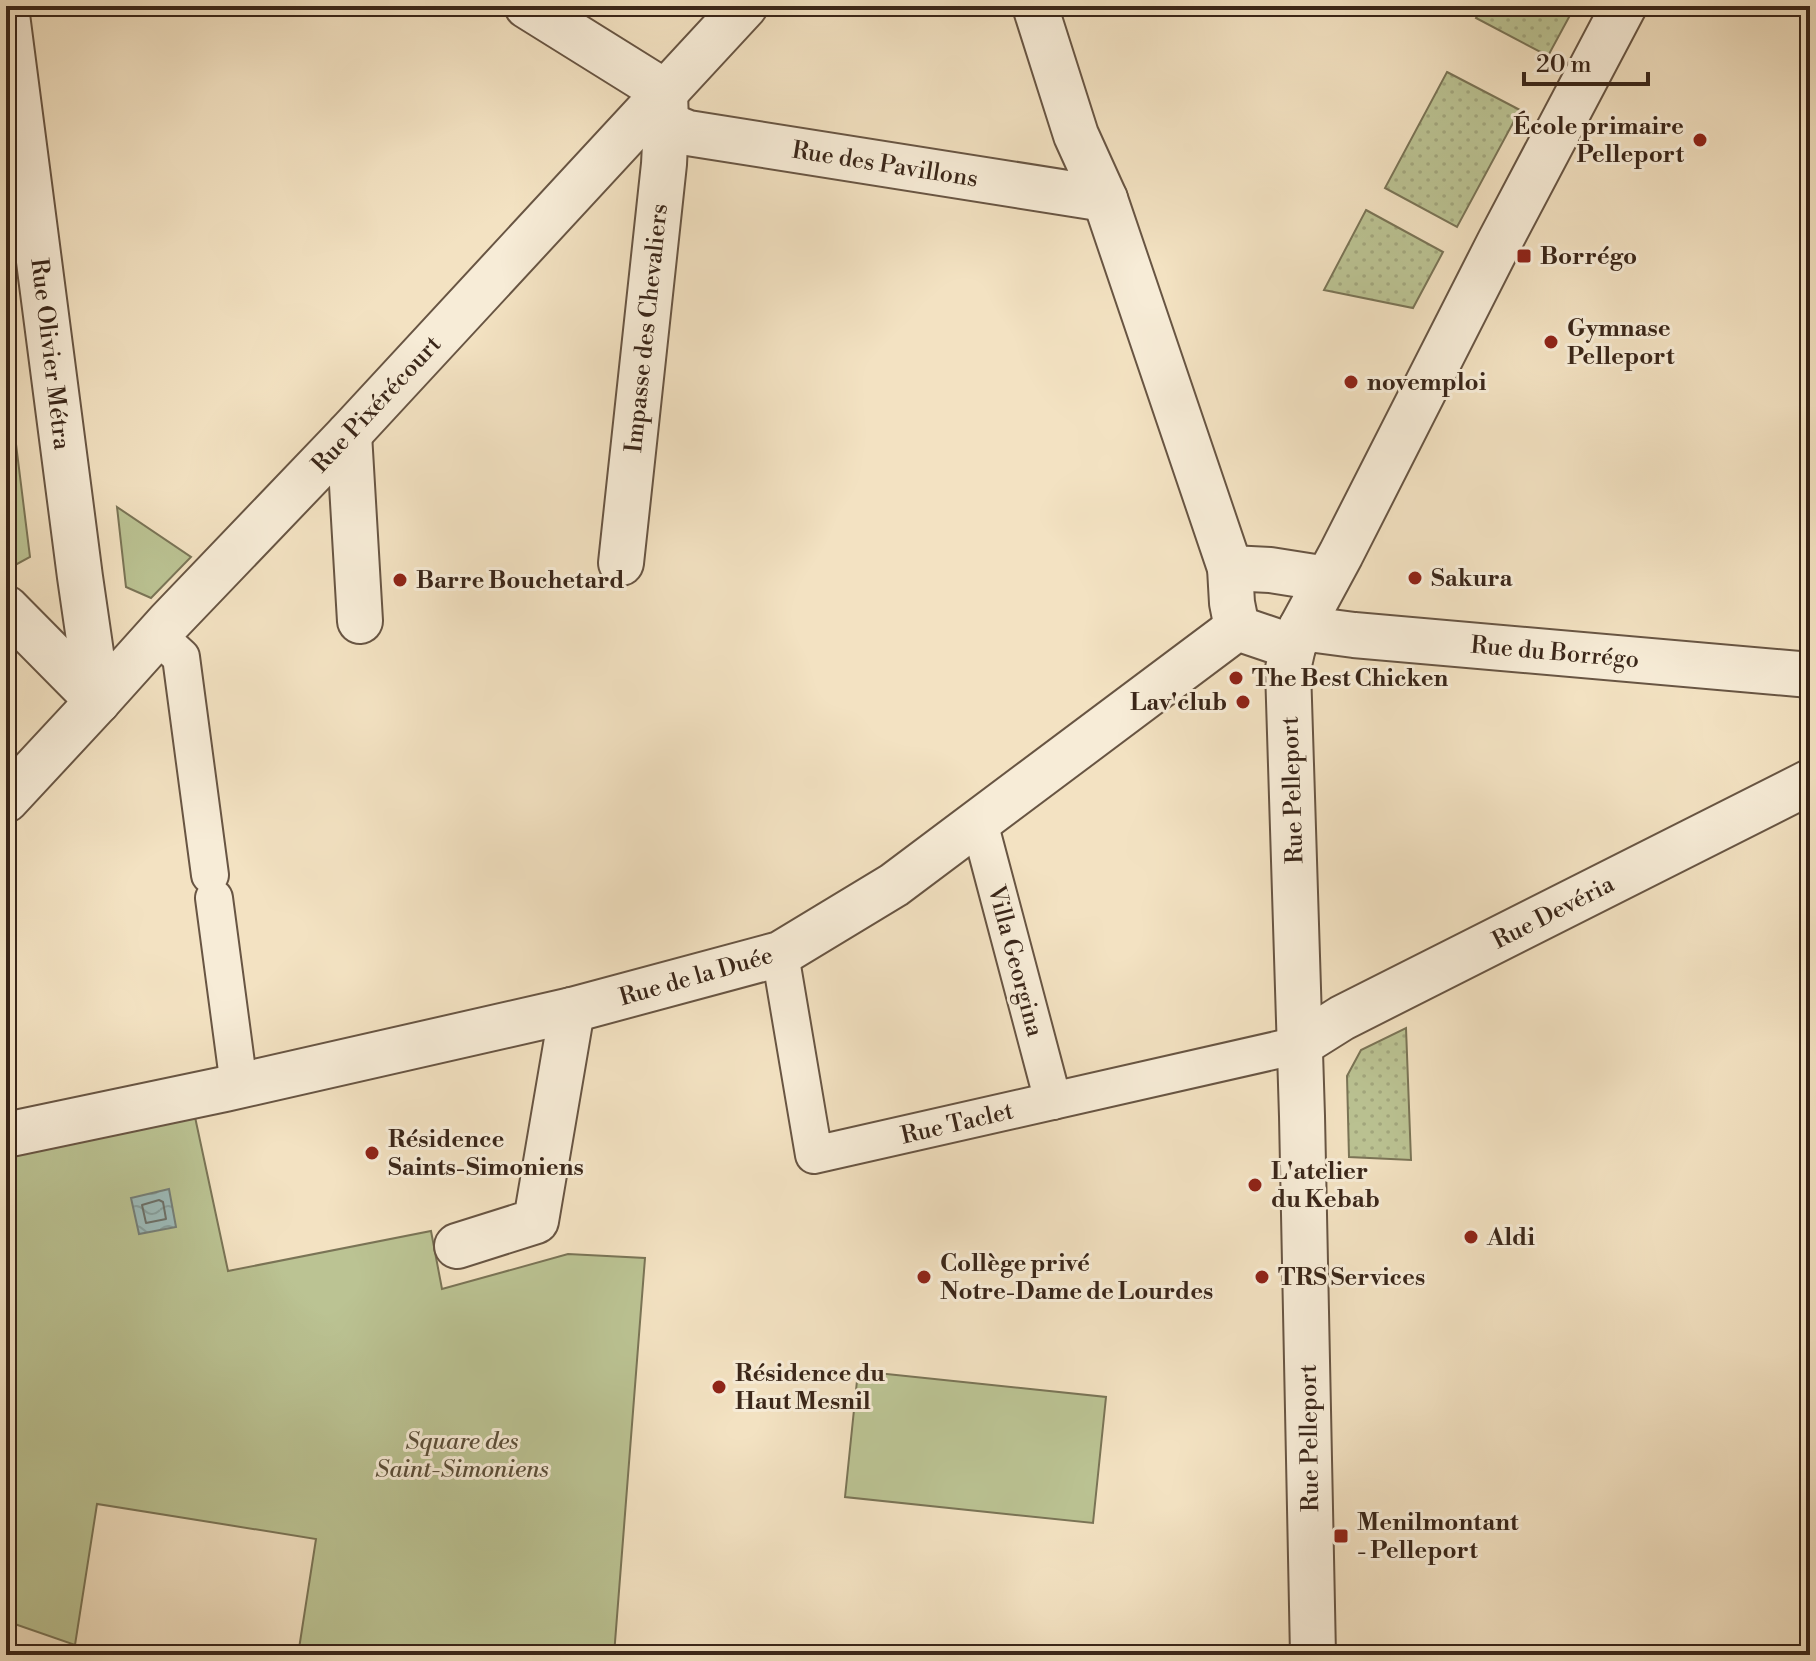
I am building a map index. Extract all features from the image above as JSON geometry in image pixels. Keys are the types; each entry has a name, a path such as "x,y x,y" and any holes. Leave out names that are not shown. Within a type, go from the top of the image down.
{"street":[{"name":"Rue des Pavillons","path":"527,6 666,108 688,133 1105,199"},
{"name":"Rue Pixérécourt","path":"6,800 157,635 666,108 745,6"},
{"path":"1035,6 1076,135 1105,199 1230,568 1237,628 1297,637"},
{"name":"Rue Pelleport","path":"1313,1655 1288,669 1297,637 1624,6"},
{"name":"Rue Olivier Métra","path":"6,7 98,701"},
{"name":"Impasse des Chevaliers","path":"621,563 664,164 666,108"},
{"path":"349,434 360,621"},
{"path":"1230,568 1270,570 1327,579"},
{"path":"6,608 98,701"},
{"name":"Rue de la Duée","path":"6,1135 572,1010 780,954 894,885 1237,628"},
{"path":"157,635 181,657 239,1086"},
{"name":"Rue du Borrégo","path":"1297,637 1354,635 1810,675"},
{"name":"Rue Devéria","path":"1299,1045 1342,1018 1810,782"},
{"name":"Villa Georgina","path":"979,822 1053,1101"},
{"name":"Rue Taclet","path":"780,954 814,1155 1299,1045"},
{"path":"457,1246 536,1221 572,1010"}],"green space":[{"path":"1482,6 1575,6 1548,56 1476,18"},
{"path":"1447,72 1520,110 1457,227 1385,188"},
{"path":"1366,210 1443,252 1413,308 1324,290"},
{"path":"6,430 15,436 30,557 6,570"},
{"path":"117,507 191,557 151,598 126,587"},
{"path":"1406,1028 1411,1160 1349,1157 1347,1076 1361,1050"},
{"name":"Square des Saint-Simoniens","path":"195,1117 228,1271 431,1231 442,1289 568,1254 645,1258 614,1655 298,1655 316,1539 97,1504 75,1645 6,1621 6,1155"},
{"path":"858,1371 1106,1397 1093,1523 845,1497"}],"water":[{"path":"169,1189 176,1227 139,1234 131,1198"}],"place":[{"name":"École primaire Pelleport","path":"1700,140"},
{"name":"Borrégo","path":"1524,256"},
{"name":"Gymnase Pelleport","path":"1551,342"},
{"name":"novemploi","path":"1351,382"},
{"name":"Sakura","path":"1415,578"},
{"name":"Barre Bouchetard","path":"400,580"},
{"name":"The Best Chicken","path":"1236,678"},
{"name":"Lav'club","path":"1243,702"},
{"name":"Résidence Saints-Simoniens","path":"372,1153"},
{"name":"L'atelier du Kebab","path":"1255,1185"},
{"name":"Aldi","path":"1471,1237"},
{"name":"Collège privé Notre-Dame de Lourdes","path":"924,1277"},
{"name":"TRS Services","path":"1262,1277"},
{"name":"Résidence du Haut Mesnil","path":"719,1387"},
{"name":"Menilmontant - Pelleport","path":"1341,1536"}]}
